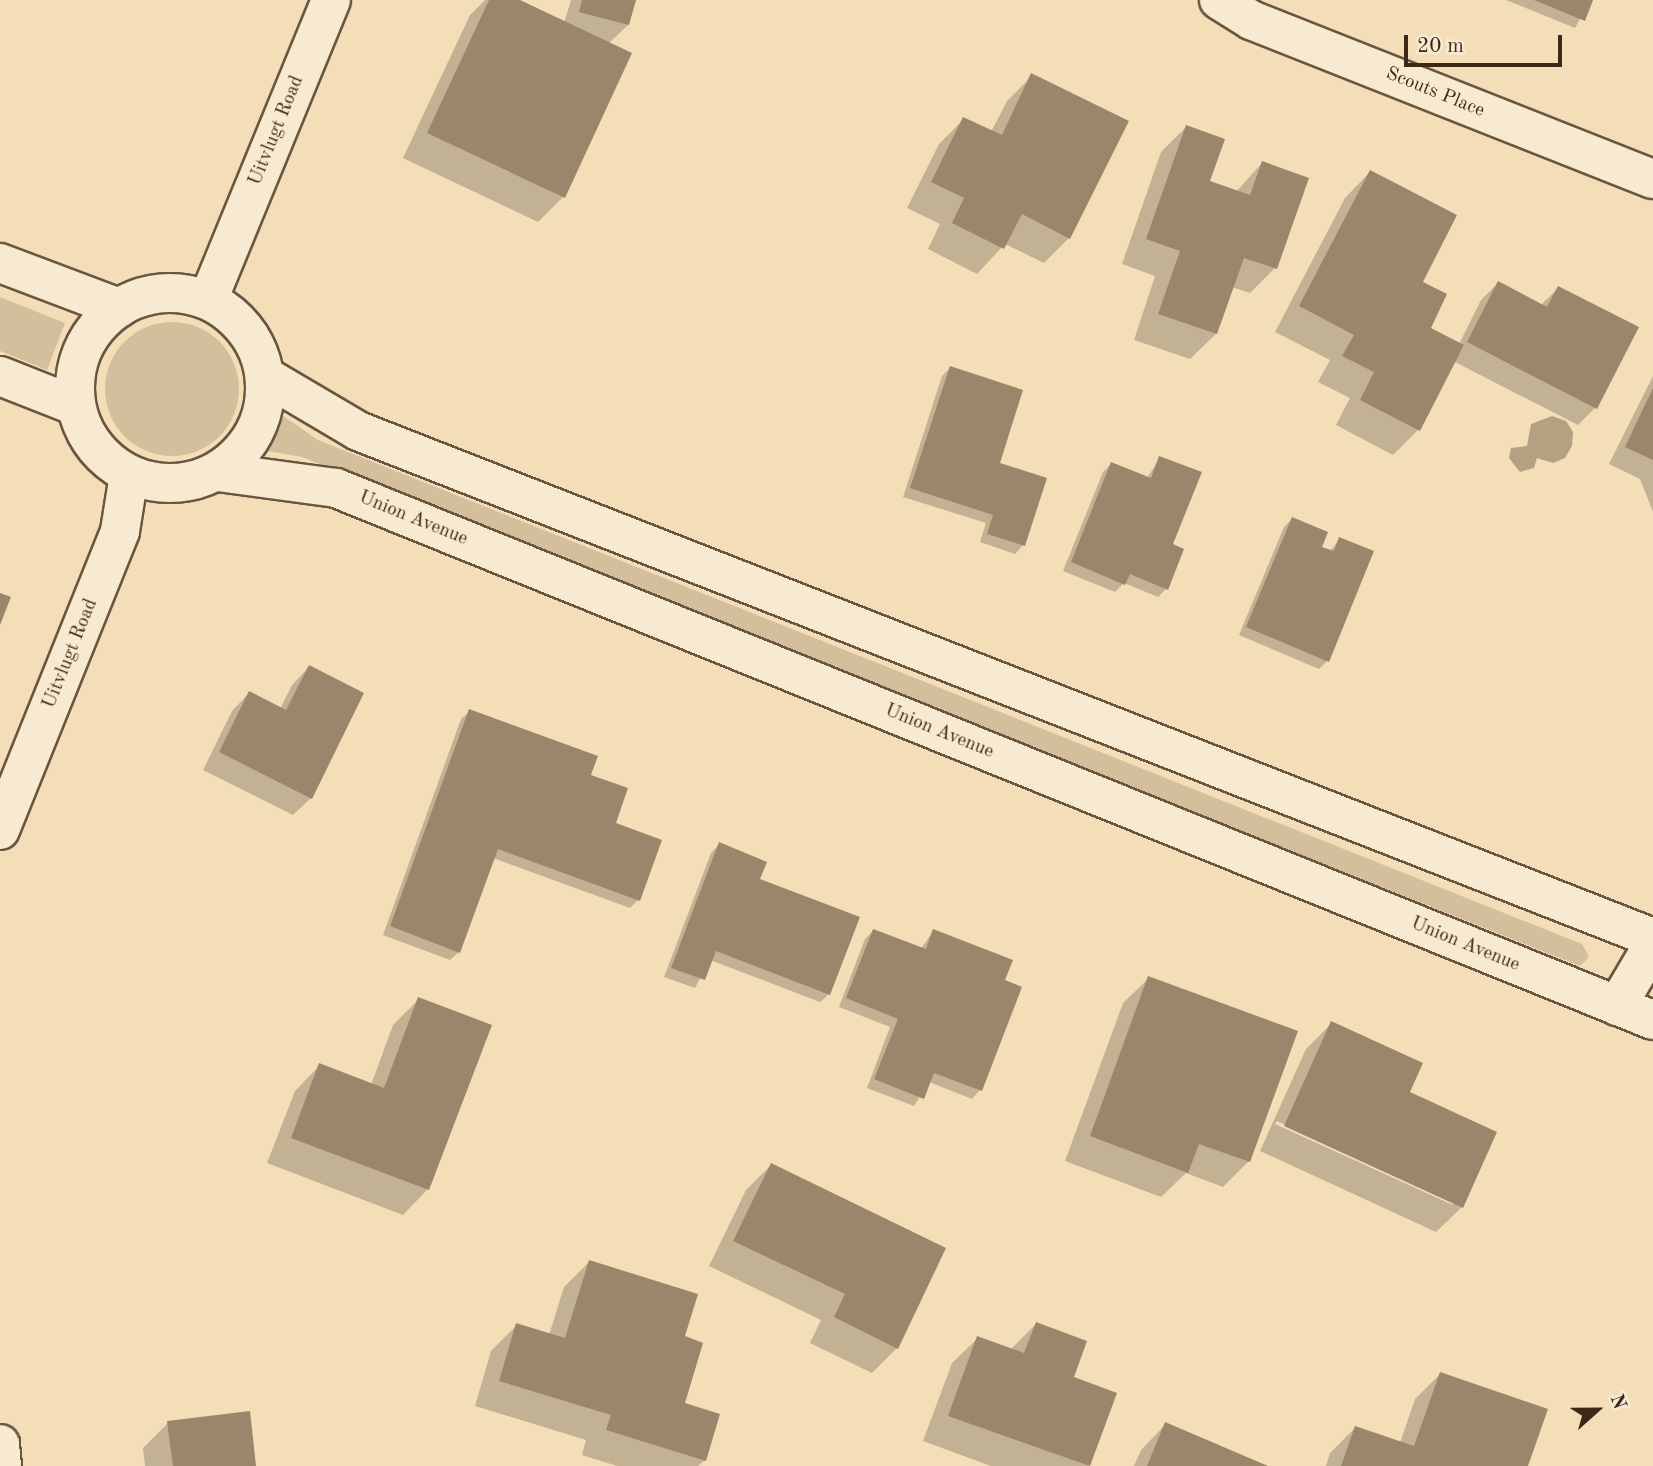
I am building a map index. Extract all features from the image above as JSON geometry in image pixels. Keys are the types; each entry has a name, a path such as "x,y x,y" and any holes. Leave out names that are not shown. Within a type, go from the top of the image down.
{"street":[{"name":"Uitvlugt Road","path":"208,300 331,0"},
{"name":"Scouts Place","path":"1219,0 1251,20 1653,179"},
{"path":"0,263 119,308"},
{"path":"162,293 208,300 246,331 265,376 263,414 246,447 218,472 189,482 159,484 130,475 95,446 76,405 75,378 82,350 97,326 119,308 162,293"},
{"path":"0,376 76,405"},
{"path":"265,376 358,431 1653,938"},
{"name":"Union Avenue","path":"218,472 336,488 1653,1020"},
{"name":"Uitvlugt Road","path":"0,830 120,531 130,475"},
{"path":"1617,1006 1653,945"},
{"path":"0,1444 2,1466"}],"shaded area":[{"path":"0,297 65,323 47,370 0,351"},
{"path":"172,322 198,327 219,342 234,363 239,389 234,415 219,436 198,451 172,456 146,451 125,436 110,415 105,389 110,363 125,342 146,327"},
{"path":"273,409 318,440 1582,944 1589,957 1580,966 302,457 256,449"},
{"path":"1552,416 1566,421 1573,432 1572,446 1565,458 1553,463 1537,458 1534,468 1520,472 1509,458 1511,448 1527,446 1531,424"}],"building":[{"path":"489,0 520,0 632,53 565,198 427,133"},
{"path":"582,0 636,0 629,25 579,12"},
{"path":"1534,0 1593,0 1585,21"},
{"path":"1031,73 1129,121 1070,239 1022,214 1004,249 952,223 964,198 931,182 963,117 1002,135"},
{"path":"1186,125 1225,139 1210,181 1250,195 1262,161 1309,178 1277,269 1244,258 1217,334 1158,314 1180,251 1146,239"},
{"path":"1370,170 1457,215 1423,282 1447,294 1431,328 1464,345 1420,431 1360,400 1374,372 1342,356 1354,335 1299,306"},
{"path":"1498,281 1547,307 1558,286 1639,327 1597,409 1467,342"},
{"path":"950,366 1023,390 1000,463 1047,478 1025,546 987,534 993,515 910,488"},
{"path":"1653,388 1653,460 1625,447"},
{"path":"1159,456 1202,472 1173,544 1184,549 1168,590 1130,574 1125,585 1071,562 1111,462 1151,478"},
{"path":"1292,517 1328,532 1322,547 1334,551 1339,537 1374,551 1329,662 1246,627"},
{"path":"0,593 11,597 0,625"},
{"path":"309,665 364,693 312,799 219,752 249,691 286,710"},
{"path":"469,709 598,756 591,775 628,788 616,823 662,840 640,901 498,849 460,953 390,926"},
{"path":"719,842 767,862 760,879 860,917 830,995 716,951 705,980 671,968"},
{"path":"873,929 926,949 933,929 1013,960 1005,980 1022,987 982,1091 934,1073 924,1099 874,1079 898,1019 846,998"},
{"path":"1148,976 1298,1031 1250,1162 1199,1144 1188,1173 1090,1136"},
{"path":"418,997 492,1025 429,1190 291,1138 319,1063 384,1088"},
{"path":"1331,1021 1423,1063 1410,1092 1497,1132 1463,1208 1284,1126"},
{"path":"771,1163 946,1248 898,1349 834,1317 845,1294 733,1241"},
{"path":"589,1260 698,1294 685,1336 703,1343 685,1403 720,1414 706,1461 606,1430 611,1415 499,1381 516,1323 565,1338"},
{"path":"1036,1322 1087,1341 1074,1377 1117,1393 1090,1466 948,1416 977,1336 1024,1353"},
{"path":"1440,1372 1548,1409 1528,1466 1341,1466 1355,1426 1414,1446"},
{"path":"250,1411 256,1466 173,1466 167,1421"},
{"path":"1165,1422 1268,1466 1147,1466"}]}
